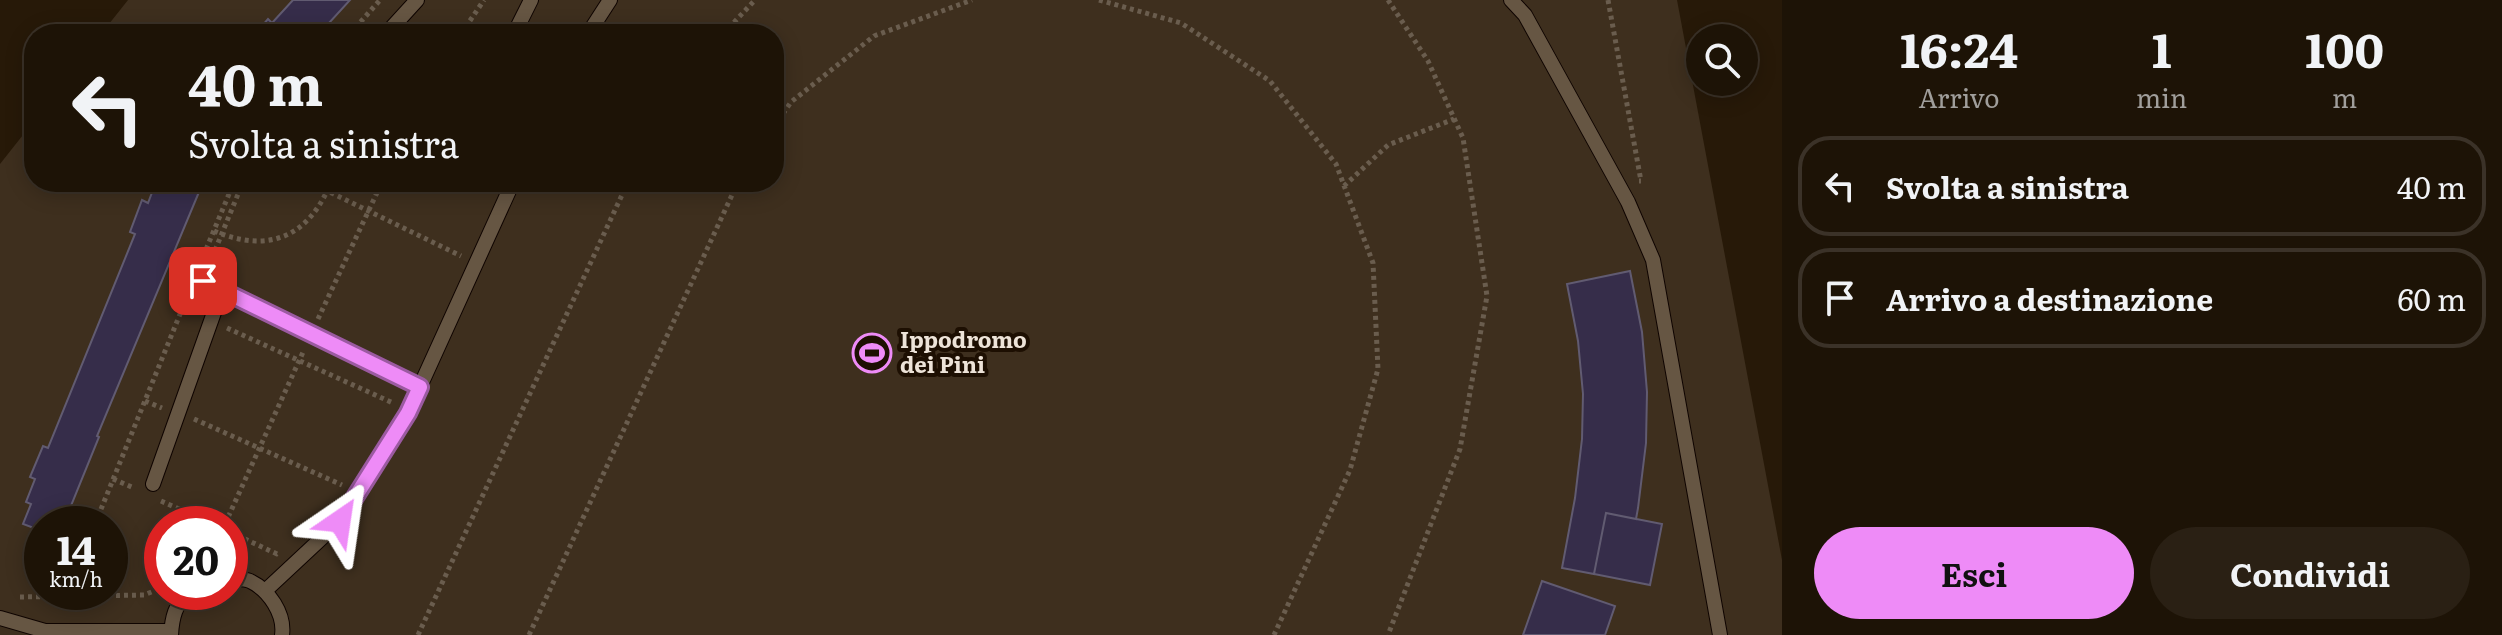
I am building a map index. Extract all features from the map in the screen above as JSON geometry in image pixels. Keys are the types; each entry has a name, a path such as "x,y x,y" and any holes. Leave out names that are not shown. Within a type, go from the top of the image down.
{"lane":[{"path":"395,24 417,0"},
{"path":"519,24 531,0"},
{"path":"594,24 610,0"},
{"path":"1511,0 1525,15 1619,185 1653,260 1720,635"},
{"path":"265,591 340,521 409,411 508,192"},
{"path":"197,280 420,387"},
{"path":"153,484 222,290"},
{"path":"248,580 265,591 278,609 282,635"},
{"path":"0,618 41,633 171,633 175,610"}],"path":[{"path":"359,24 380,0"},
{"path":"468,24 484,0"},
{"path":"732,24 755,0"},
{"path":"784,112 791,102 874,36 972,0"},
{"path":"1099,0 1181,23 1270,81 1336,164 1373,263 1378,369 1350,470 1274,635"},
{"path":"1388,0 1428,61 1463,138 1487,296 1460,449 1388,635"},
{"path":"1608,0 1641,181 1619,185"},
{"path":"1344,186 1388,145 1454,119"},
{"path":"102,506 197,280 230,192"},
{"path":"197,280 222,234 239,192"},
{"path":"214,231 237,240 261,242 285,236 306,223 322,205 328,192"},
{"path":"330,192 476,264"},
{"path":"418,635 623,192"},
{"path":"529,635 733,192"},
{"path":"211,321 409,411"},
{"path":"145,401 210,425 357,494"},
{"path":"248,540 277,554 285,550"},
{"path":"20,597 144,595"}],"shaded area":[{"name":"Ippodromo dei Pini","path":"128,0 1677,0 1686,48 1686,96 1695,96 1782,560 1782,635 0,635 0,164 24,134 24,192 784,192 784,24 109,24"}],"building":[{"path":"293,0 350,0 328,24 264,24 268,19 272,23"},
{"path":"152,192 199,192 71,506 30,506 26,502 35,479 30,477 43,446 48,448 135,234 130,232 142,200 148,203"},
{"path":"1630,271 1642,332 1647,392 1646,443 1636,519 1606,513 1594,574 1562,568 1575,498 1582,439 1583,394 1578,341 1567,284"},
{"path":"1606,513 1662,524 1650,585 1594,574"},
{"path":"1542,581 1615,606 1605,635 1523,635"}],"place":[{"name":"Ippodromo dei Pini","path":"872,353"}],"route":[{"path":"203,281 420,387 408,413 340,521"}]}
